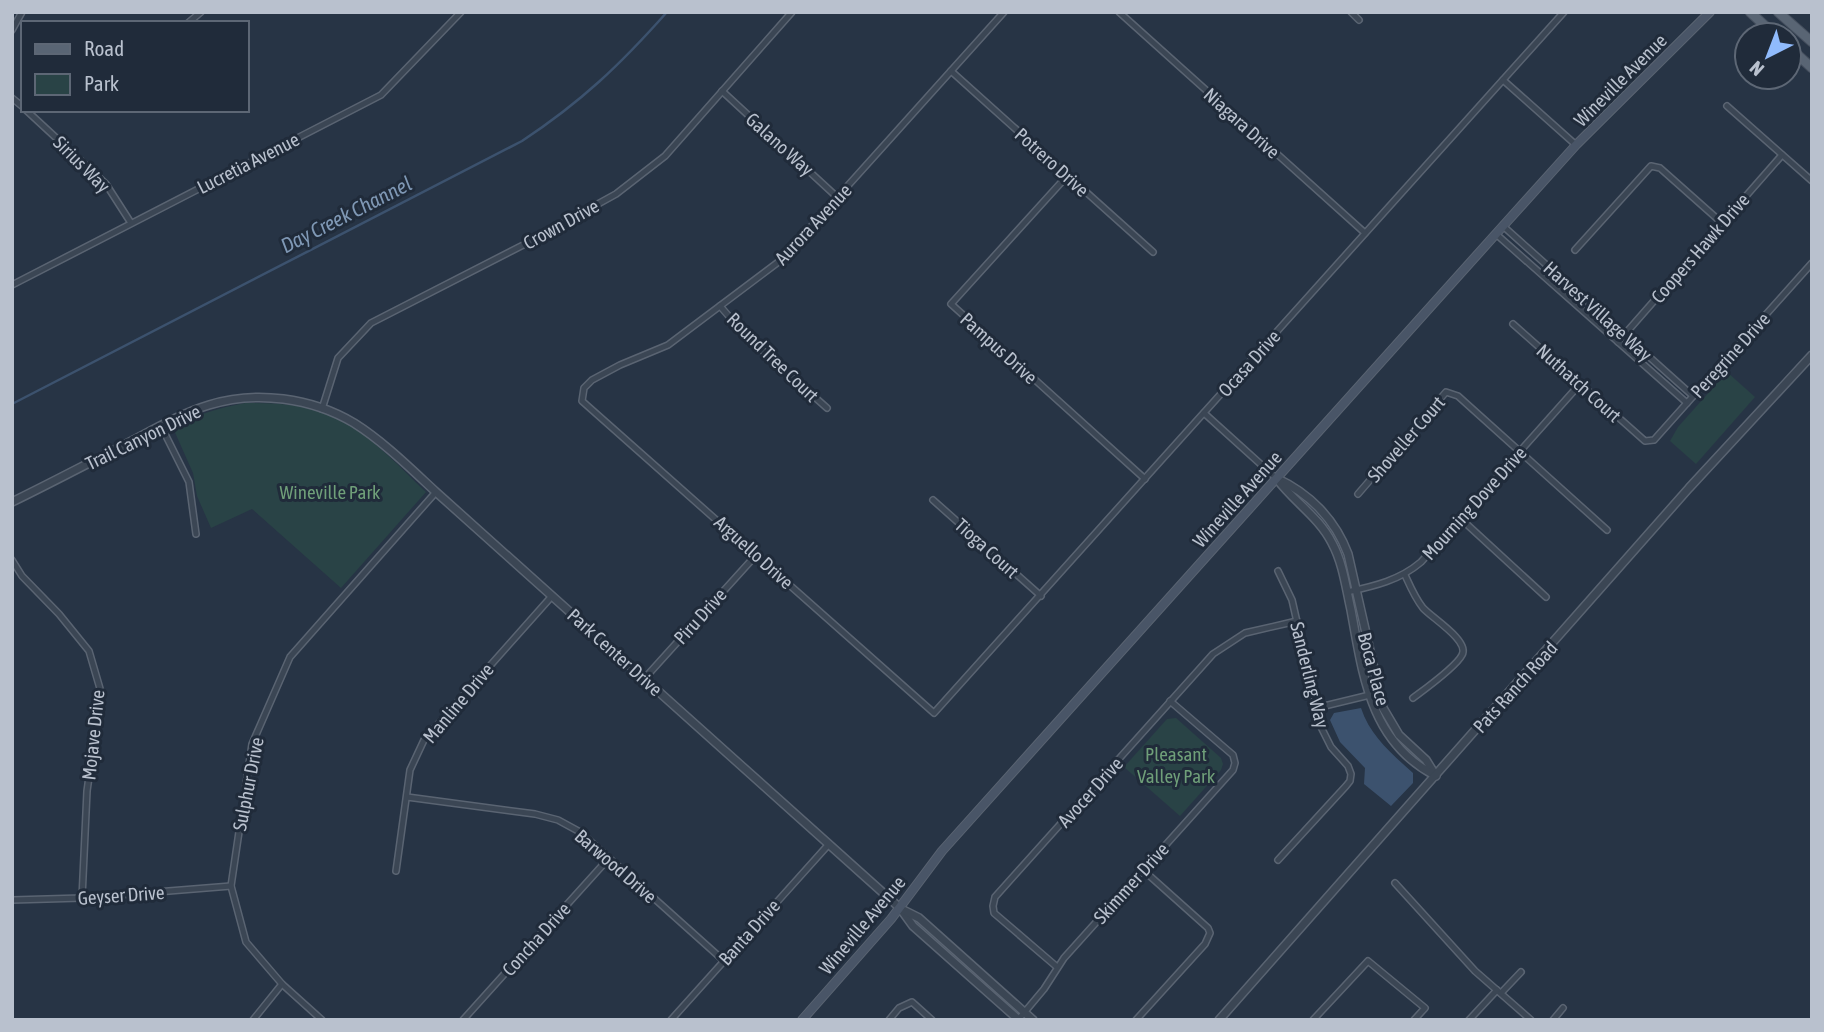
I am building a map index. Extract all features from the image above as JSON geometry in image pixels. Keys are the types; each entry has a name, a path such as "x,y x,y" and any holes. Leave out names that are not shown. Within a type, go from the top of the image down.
{"main road":[{"name":"Wineville Avenue","path":"802,1020 900,908 942,852 1503,226 1576,145 1710,12"},
{"path":"1778,12 1812,42"}],"street":[{"path":"12,30 22,12"},
{"name":"Lucretia Avenue","path":"12,285 381,95 461,12"},
{"name":"Crown Drive","path":"322,409 338,358 371,323 616,194 665,156 792,12"},
{"name":"Aurora Avenue","path":"584,388 592,380 620,365 668,345 782,260 1004,12"},
{"name":"Niagara Drive","path":"1119,12 1365,233"},
{"path":"1351,12 1359,20"},
{"name":"Ocasa Drive","path":"934,713 1564,12"},
{"name":"Potrero Drive","path":"951,71 1153,252"},
{"path":"1503,80 1576,145"},
{"name":"Galano Way","path":"722,91 837,197"},
{"path":"1727,106 1812,181"},
{"name":"Sirius Way","path":"29,112 106,184 131,223"},
{"name":"Coopers Hawk Drive","path":"1618,342 1782,155"},
{"path":"1575,250 1651,166 1660,167 1722,223"},
{"name":"Pampus Drive","path":"1067,176 951,304 1145,479"},
{"name":"Harvest Village Way","path":"1503,226 1693,396"},
{"name":"Harvest Village Way","path":"1496,234 1687,403"},
{"name":"Peregrine Drive","path":"1645,441 1654,440 1812,263"},
{"name":"Round Tree Court","path":"720,306 747,336 827,408"},
{"name":"Nuthatch Court","path":"1513,324 1645,441"},
{"name":"Pats Ranch Road","path":"1219,1020 1689,488 1812,355"},
{"name":"Mourning Dove Drive","path":"1351,591 1405,575 1422,562 1580,384"},
{"name":"Arguello Drive","path":"584,388 582,401 934,713"},
{"name":"Shoveller Court","path":"1358,494 1446,392 1458,396 1520,452"},
{"name":"Trail Canyon Drive","path":"12,502 161,426 209,405 248,398 287,399 322,409"},
{"name":"Park Center Drive","path":"322,409 353,423 380,442 900,908 913,926 1018,1019"},
{"name":"Boca Place","path":"1204,413 1276,478 1324,530 1351,591 1374,694 1390,723 1426,760 1436,776"},
{"path":"161,426 189,482 196,534"},
{"path":"1520,452 1607,530"},
{"name":"Sulphur Drive","path":"322,1020 282,984 246,942 231,887 252,744 290,657 436,492"},
{"name":"Tioga Court","path":"933,500 1041,596"},
{"path":"1460,519 1546,597"},
{"name":"Piru Drive","path":"644,679 757,554"},
{"name":"Mojave Drive","path":"12,560 22,576 59,614 89,651 101,692 87,791 82,898"},
{"name":"Sanderling Way","path":"1278,571 1292,600 1321,727 1351,774 1346,786 1278,860"},
{"path":"1405,575 1422,606 1461,641 1464,648 1462,656 1442,676 1413,698"},
{"name":"Manline Drive","path":"396,871 410,770 428,734 552,596"},
{"name":"Avocer Drive","path":"1057,967 994,913 995,897 1213,654 1228,642 1252,631 1297,621"},
{"path":"1316,708 1374,694"},
{"name":"Skimmer Drive","path":"1018,1019 1044,989 1057,967 1233,770 1233,755 1170,701"},
{"name":"Barwood Drive","path":"407,796 536,814 558,820 580,832 723,960"},
{"name":"Banta Drive","path":"671,1020 829,845"},
{"name":"Concha Drive","path":"463,1020 609,858"},
{"path":"1136,1020 1205,944 1210,933 1208,928 1142,869"},
{"path":"1395,883 1475,971 1526,1018"},
{"name":"Geyser Drive","path":"12,900 82,898 231,887"},
{"name":"Park Center Drive","path":"900,908 919,918 1033,1020"},
{"path":"1313,1020 1368,961 1424,1008 1414,1020"},
{"path":"1469,1020 1521,972"},
{"path":"253,1020 282,984"},
{"path":"890,1020 899,1008 912,1002 932,1020"},
{"path":"1553,1020 1563,1009"}],"green space":[{"path":"1727,372 1755,397 1696,464 1670,441 1678,427"},
{"name":"Wineville Park","path":"245,403 300,407 332,416 370,440 426,492 341,588 252,509 211,528 197,496 193,473 173,428 208,412"},
{"name":"Pleasant Valley Park","path":"1176,718 1221,758 1223,764 1221,770 1180,816 1124,767 1167,719"}],"water":[{"path":"1361,708 1376,736 1413,773 1413,783 1391,806 1364,784 1365,768 1340,742 1330,720 1334,713"}],"waterway":[{"name":"Day Creek Channel","path":"12,404 522,141 599,82 667,12"}]}
